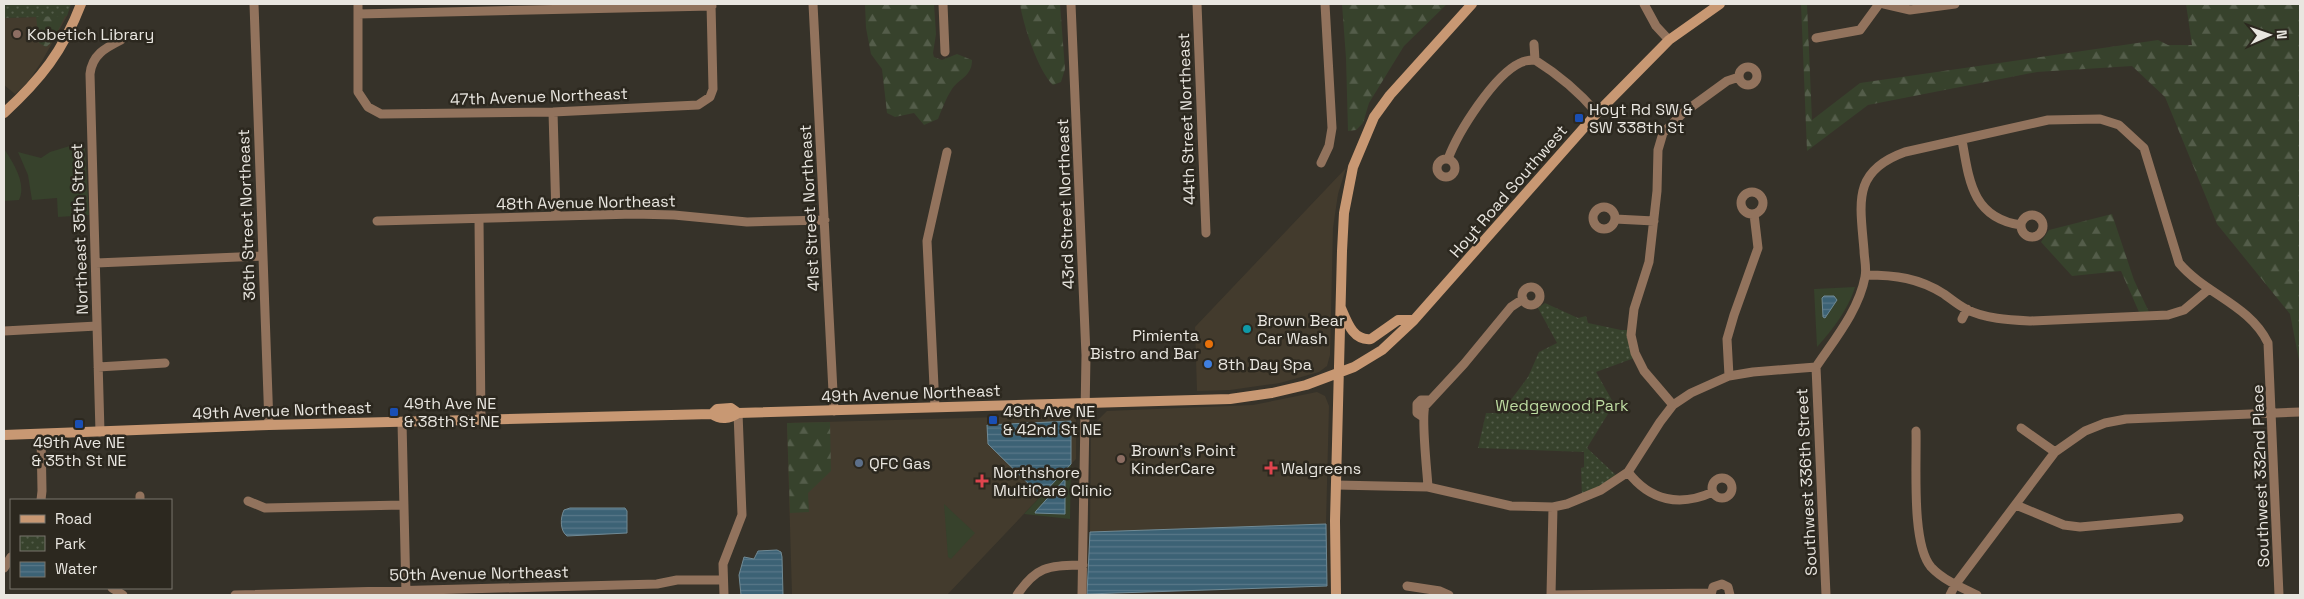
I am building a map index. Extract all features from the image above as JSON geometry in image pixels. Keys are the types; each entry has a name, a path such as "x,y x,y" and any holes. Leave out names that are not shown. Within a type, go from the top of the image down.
{"main road":[{"path":"4,112 33,86 56,56 66,39 81,4"},
{"path":"1336,595 1336,485 1340,306 1344,213 1353,166 1374,117 1390,95 1472,4"},
{"name":"Hoyt Road Southwest","path":"1338,375 1382,350 1414,320 1597,113 1669,40 1720,4"},
{"path":"1340,306 1352,332 1366,340 1371,339 1398,320 1414,320"},
{"name":"49th Avenue Northeast","path":"4,435 269,425 712,414 717,418 732,417 738,413 1243,398 1292,389 1338,375"}],"street":[{"name":"36th Street Northeast","path":"254,4 269,425"},
{"path":"358,4 358,14 712,5"},
{"name":"41st Street Northeast","path":"813,4 834,411"},
{"path":"943,4 945,52"},
{"name":"43rd Street Northeast","path":"1071,4 1086,355 1082,595"},
{"name":"44th Street Northeast","path":"1197,4 1206,233"},
{"path":"1322,163 1329,146 1332,128 1325,4"},
{"path":"1644,4 1656,26 1669,40"},
{"path":"1816,38 1860,30 1879,4"},
{"path":"1884,4 1888,7 1910,10 1955,4"},
{"name":"47th Avenue Northeast","path":"358,14 358,92 368,107 381,114 553,112 694,106 710,97 713,78 712,5"},
{"name":"Northeast 35th Street","path":"100,432 90,74 95,56 106,47 121,40"},
{"path":"1534,44 1535,60"},
{"path":"1448,159 1459,134 1499,79 1520,62 1535,60 1580,94 1597,113"},
{"path":"1673,405 1644,371 1635,353 1632,339 1634,309 1649,262 1654,221 1658,150 1663,133 1683,113 1708,93 1727,81 1739,77"},
{"path":"553,112 556,215"},
{"name":"Southwest 332nd Place","path":"1962,140 2048,120 2100,119 2120,125 2144,148 2179,263 2188,274 2256,322 2268,342 2279,595"},
{"path":"1336,485 1428,487 1511,506 1554,507 1592,494 1628,472 1673,405 1691,393 1729,376 1753,372 1816,368 1847,321 1860,294 1866,275 1860,207 1864,186 1871,174 1886,159 1898,154 1962,140 1968,178 1975,196 1985,208 1997,217 2009,223 2021,225"},
{"path":"935,407 927,241 948,152"},
{"name":"48th Avenue Northeast","path":"378,221 556,215 659,214 747,222 825,220"},
{"path":"1729,376 1727,339 1758,248 1754,214"},
{"path":"479,219 481,421"},
{"path":"1615,219 1654,221"},
{"path":"96,263 263,256"},
{"path":"1866,275 1897,276 1921,282 1967,309 1990,316 2031,321 2155,317 2184,310 2209,290"},
{"path":"1428,487 1423,417 1429,400 1464,364 1511,307 1523,299"},
{"path":"1962,318 1967,309"},
{"path":"4,331 97,326"},
{"path":"98,367 165,363"},
{"name":"Southwest 336th Street","path":"1816,368 1826,595"},
{"path":"1950,595 1955,585 2056,452 2086,431 2105,423 2126,419 2300,412"},
{"path":"724,595 722,580 723,564 742,515 738,413"},
{"path":"402,422 406,592"},
{"path":"2020,428 2056,452"},
{"path":"1916,431 1918,536 1922,554 1932,568 1955,585 1977,595"},
{"path":"40,434 41,499"},
{"path":"1628,472 1639,486 1659,497 1691,498 1713,492"},
{"path":"248,501 265,508 403,505"},
{"path":"2016,505 2048,520 2072,526 2179,518"},
{"path":"1554,507 1551,595 1711,594 1715,585 1722,584 1728,587 1730,595"},
{"path":"1017,595 1028,580 1041,569 1048,566 1083,565"},
{"name":"50th Avenue Northeast","path":"235,595 594,590 657,584 677,580 722,580"},
{"path":"1407,586 1432,589 1449,595"}],"shaded area":[{"path":"67,16 28,82 15,94 4,85 4,18"},
{"path":"1346,168 1338,194 1333,228 1330,355 1327,366 1319,372 1280,383 1230,390 1197,391 1195,327"},
{"path":"1317,392 1325,396 1329,406 1326,524 1090,532 1091,427 1107,411 1253,405"},
{"path":"1072,415 1076,418 1076,459 947,595 792,595 787,423"}],"green space":[{"path":"4,4 71,4 67,16 4,18"},
{"path":"71,4 53,41 46,47 39,43 35,7"},
{"path":"865,4 934,4 936,34 934,57 942,60 957,54 972,60 970,70 952,89 938,119 924,125 914,113 895,117 887,113 882,69 871,54 866,28"},
{"path":"1020,4 1060,4 1065,69 1061,82 1053,85 1042,69 1028,35"},
{"path":"1342,4 1447,4 1404,46 1369,103 1363,123 1356,130 1348,131 1346,58"},
{"path":"1801,4 1807,4 1812,120 1860,83 2158,40 2168,45 2192,45 2186,4 2300,4 2300,365 2290,314 2217,224 2165,97 2132,66 2037,72 1868,105 1807,151"},
{"path":"73,145 85,148 89,215 58,217 57,198 32,200 28,175 18,152 41,158 50,152"},
{"path":"4,149 18,173 21,187 19,200 4,201"},
{"path":"2112,214 2134,280 2149,312 2139,312 2121,271 2072,276 2041,242 2049,230"},
{"path":"1855,287 1849,303 1839,319 1817,347 1814,289"},
{"name":"Wedgewood Park","path":"1545,303 1578,318 1586,316 1588,323 1621,330 1631,330 1637,357 1596,372 1614,404 1587,448 1619,478 1582,498 1581,468 1584,467 1584,452 1478,448 1486,413 1501,413 1528,377 1539,352 1557,343 1538,308"},
{"path":"830,422 831,471 808,493 809,512 790,513 787,423"},
{"path":"1071,464 1070,519 1024,514"},
{"path":"944,504 975,533 951,559 948,557"}],"water":[{"path":"1824,296 1834,296 1837,300 1825,318 1823,317 1822,298"},
{"path":"1071,421 1071,464 1041,496 988,444 987,425"},
{"path":"1065,479 1065,514 1035,513 1036,511"},
{"path":"570,508 625,508 627,511 627,533 567,536 563,531 561,520 564,510"},
{"path":"1326,524 1327,586 1087,594 1090,532"},
{"path":"777,550 781,552 782,557 783,595 741,595 739,575 744,557 754,559 758,551"}],"place":[{"name":"Kobetich Library","path":"17,34"},
{"name":"Hoyt Rd SW & SW 338th St","path":"1579,118"},
{"name":"Brown Bear Car Wash","path":"1247,329"},
{"name":"Pimienta Bistro and Bar","path":"1209,344"},
{"name":"8th Day Spa","path":"1208,364"},
{"name":"49th Ave NE & 38th St NE","path":"394,412"},
{"name":"49th Ave NE & 42nd St NE","path":"993,420"},
{"name":"49th Ave NE & 35th St NE","path":"79,424"},
{"name":"Brown's Point KinderCare","path":"1121,459"},
{"name":"QFC Gas","path":"859,463"},
{"name":"Walgreens","path":"1271,468"},
{"name":"Northshore MultiCare Clinic","path":"982,481"}]}
